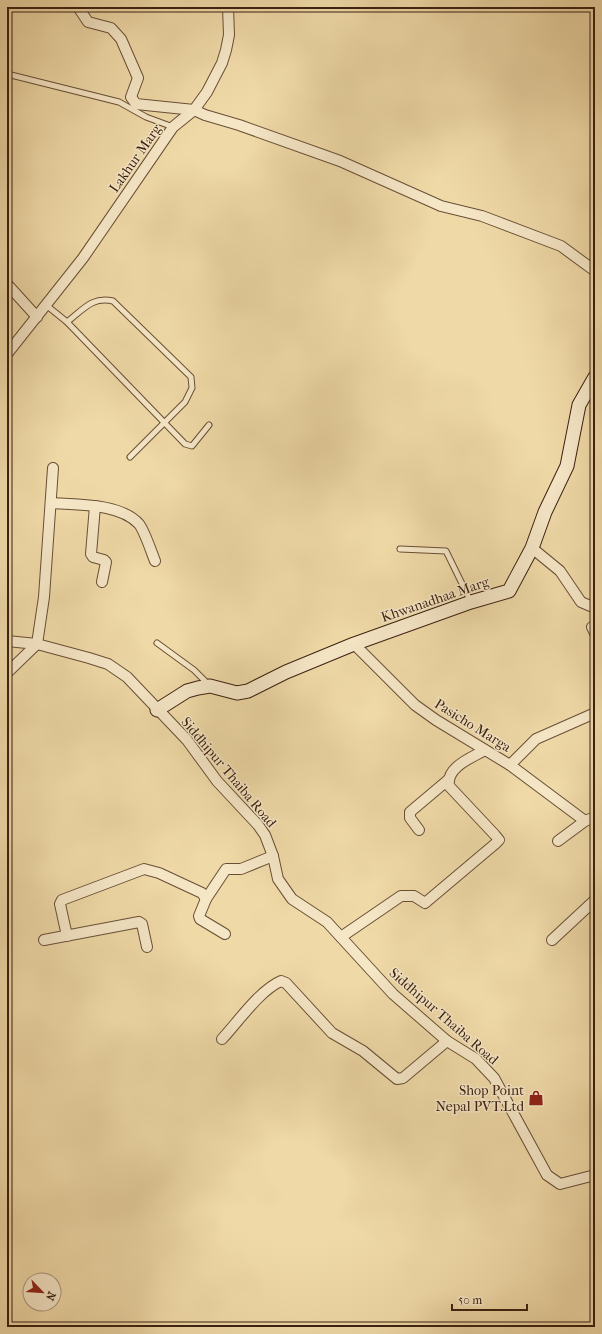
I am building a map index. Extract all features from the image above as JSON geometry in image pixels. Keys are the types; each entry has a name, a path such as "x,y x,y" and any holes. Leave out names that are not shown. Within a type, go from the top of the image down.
{"street":[{"path":"78,7 88,22 111,28 121,39 138,78 131,97 136,104 194,110 340,161 441,206 482,216 555,243 595,271"},
{"name":"Lakhur Marg","path":"7,354 83,258 173,127 194,110 207,92 222,63 228,35 228,7"},
{"path":"7,284 37,317"},
{"name":"Khwanadhaa Marg","path":"157,710 187,691 210,686 237,693 248,691 286,672 354,644 471,602 509,591 532,548 546,512 567,466 579,404 594,381"},
{"path":"7,673 37,644 44,597 53,468"},
{"path":"51,503 95,506 126,514 140,525 155,561"},
{"path":"95,506 91,554 93,557 106,562 102,582"},
{"path":"532,548 560,571 581,602 595,608"},
{"name":"Siddhipur Thaiba Road","path":"7,641 37,644 108,664 127,677 187,740 217,781 258,825 265,835 273,856 278,879 292,899 327,922 393,994 447,1041 476,1059 494,1078 547,1175 560,1184 595,1175"},
{"name":"Pasicho Marga","path":"354,644 416,706 436,720 510,765 584,821"},
{"path":"510,765 536,739 595,713"},
{"path":"418,830 410,818 410,812 448,780 456,767 485,750"},
{"path":"341,938 401,896 414,896 426,902 498,840 449,786 448,780"},
{"path":"558,841 584,821 595,817"},
{"path":"225,934 200,919 199,916 206,899 226,869 241,870 273,856"},
{"path":"67,936 60,904 62,900 144,869 159,873 202,893 206,899"},
{"path":"552,940 595,900"},
{"path":"44,940 139,922 142,924 147,947"},
{"path":"222,1039 255,1002 274,984 281,981 286,983 332,1033 363,1051 397,1078 403,1078 447,1041"}],"lane":[{"path":"7,74 119,102 146,117 173,127"},
{"path":"68,322 94,300 103,299 113,301 191,377 192,388 185,402 130,457"},
{"path":"46,305 68,322 185,444 192,446 209,425"},
{"path":"400,549 446,551 471,602"},
{"path":"157,643 194,670 210,686"}],"place":[{"name":"Shop Point Nepal PVT.Ltd","path":"536,1098"}]}
